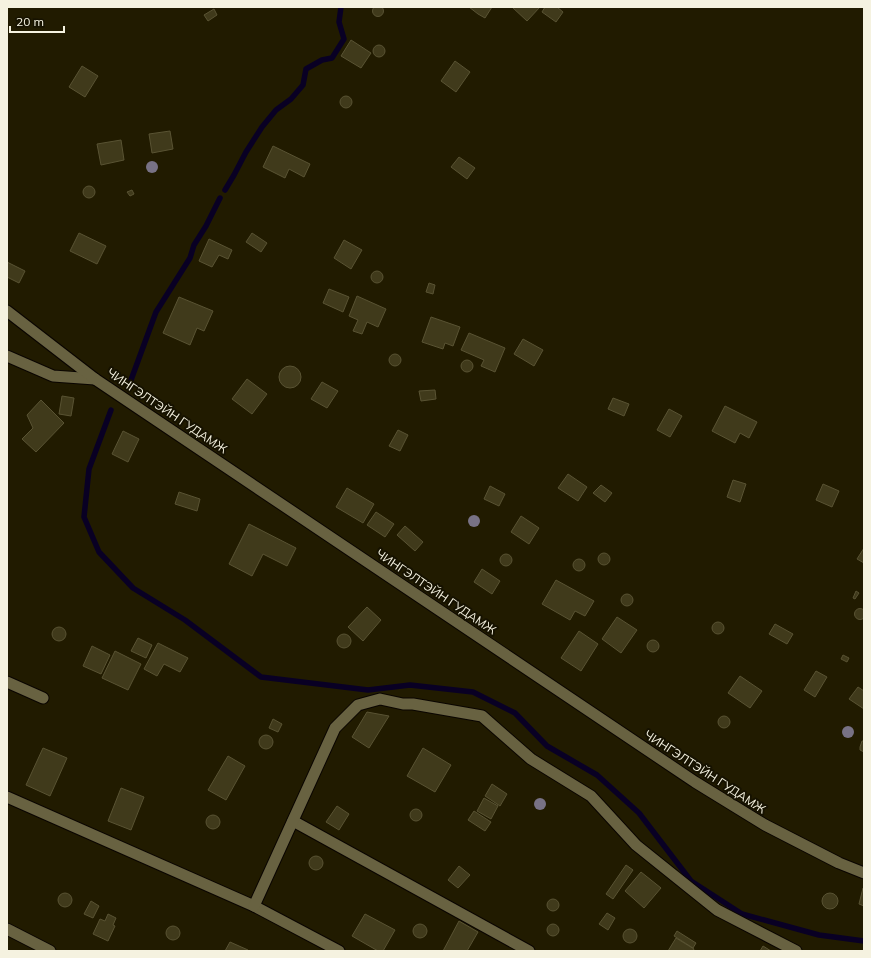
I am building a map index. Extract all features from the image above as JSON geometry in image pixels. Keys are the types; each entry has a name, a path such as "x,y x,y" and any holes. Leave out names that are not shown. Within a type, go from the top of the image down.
{"street":[{"name":"ЧИНГЭЛТЭЙН ГУДАМЖ","path":"7,311 95,379 694,782 765,825 839,863 864,873"},
{"path":"7,356 53,376 95,379"},
{"path":"7,682 43,698"},
{"path":"254,906 335,728 358,705 380,699 482,716 531,759 591,796 636,845 717,910 796,951"},
{"path":"7,797 254,906 340,951"},
{"path":"293,821 529,951"},
{"path":"7,929 50,951"}],"building":[{"path":"376,6 380,6 382,7 382,15 376,16 373,13 373,9"},
{"path":"469,7 492,7 485,18"},
{"path":"512,7 540,7 527,21"},
{"path":"545,7 557,7 563,12 556,22 542,12"},
{"path":"214,9 217,15 208,21 204,15"},
{"path":"351,40 371,53 361,68 341,56"},
{"path":"379,45 383,47 385,51 383,55 379,57 375,55 373,51 375,47"},
{"path":"455,61 470,72 456,92 441,81"},
{"path":"82,66 98,76 85,97 69,87"},
{"path":"346,96 350,98 352,102 350,106 346,108 342,106 340,102 342,98"},
{"path":"170,131 173,149 152,153 149,134"},
{"path":"121,140 124,160 101,165 97,144"},
{"path":"273,146 310,164 304,177 289,169 285,178 263,167"},
{"path":"459,157 475,168 467,179 451,167"},
{"path":"89,186 93,188 95,192 93,196 89,198 85,196 83,192 85,188"},
{"path":"132,190 134,194 130,196 127,192"},
{"path":"79,233 106,246 97,264 70,251"},
{"path":"252,233 267,243 261,252 246,242"},
{"path":"209,239 232,250 228,259 219,255 212,267 199,261"},
{"path":"344,240 362,250 351,269 334,258"},
{"path":"7,262 25,271 19,283 7,277"},
{"path":"377,271 381,273 383,277 381,281 377,283 373,281 371,277 373,273"},
{"path":"429,283 435,285 433,294 426,292"},
{"path":"329,289 349,297 343,312 323,303"},
{"path":"357,296 386,309 378,327 367,322 362,334 353,331 358,320 349,316"},
{"path":"179,297 213,311 204,331 197,328 190,345 163,333"},
{"path":"431,317 460,327 453,346 445,343 443,349 422,342"},
{"path":"469,333 505,348 495,372 481,366 484,360 461,350"},
{"path":"523,339 543,350 534,366 514,354"},
{"path":"395,354 399,356 401,360 399,364 395,366 391,364 389,360 391,356"},
{"path":"467,360 471,362 473,366 471,370 467,372 463,370 461,366 463,362"},
{"path":"290,366 298,369 301,377 298,385 290,388 282,385 279,377 282,369"},
{"path":"247,379 267,394 252,414 232,399"},
{"path":"322,382 338,391 327,408 311,399"},
{"path":"435,390 436,399 421,401 419,391"},
{"path":"62,396 74,398 71,416 59,414"},
{"path":"613,398 629,404 624,416 608,409"},
{"path":"41,400 64,423 36,452 22,439 33,428 27,415"},
{"path":"725,406 757,422 749,438 740,433 735,443 712,431"},
{"path":"669,409 682,416 670,437 657,430"},
{"path":"398,430 408,435 400,451 389,446"},
{"path":"123,431 139,439 128,462 112,454"},
{"path":"568,474 587,487 578,501 558,488"},
{"path":"733,480 746,484 740,502 727,497"},
{"path":"823,484 839,491 832,507 816,500"},
{"path":"601,485 612,493 605,502 593,493"},
{"path":"490,486 505,494 499,506 484,499"},
{"path":"347,488 374,504 363,523 336,507"},
{"path":"179,492 200,499 197,511 175,504"},
{"path":"376,512 394,524 385,537 367,525"},
{"path":"521,516 539,528 529,544 511,532"},
{"path":"249,524 296,548 287,566 263,554 252,576 229,564"},
{"path":"405,526 423,542 415,551 397,535"},
{"path":"864,548 864,563 857,559"},
{"path":"604,553 608,555 610,559 608,563 604,565 600,563 598,559 600,555"},
{"path":"506,554 510,556 512,560 510,564 506,566 502,564 500,560 502,556"},
{"path":"579,559 583,561 585,565 583,569 579,571 575,569 573,565 575,561"},
{"path":"482,569 500,581 492,594 474,582"},
{"path":"556,580 594,601 585,616 575,611 570,620 542,604"},
{"path":"856,591 859,593 855,599 853,598"},
{"path":"627,594 631,596 633,600 631,604 627,606 623,604 621,600 623,596"},
{"path":"367,607 381,620 363,641 348,627"},
{"path":"858,609 862,609 864,610 864,618 858,619 855,616 855,612"},
{"path":"617,617 637,630 621,653 602,639"},
{"path":"718,622 722,624 724,628 722,632 718,634 714,632 712,628 714,624"},
{"path":"775,624 793,634 787,644 769,634"},
{"path":"59,627 64,629 66,634 64,639 59,641 54,639 52,634 54,629"},
{"path":"579,631 598,644 581,671 561,658"},
{"path":"344,634 349,636 351,641 349,646 344,648 339,646 337,641 339,636"},
{"path":"138,638 152,645 146,658 131,651"},
{"path":"653,640 657,642 659,646 657,650 653,652 649,650 647,646 649,642"},
{"path":"158,643 188,658 180,672 164,664 157,676 144,669"},
{"path":"92,646 110,655 101,674 83,666"},
{"path":"115,651 141,664 128,690 102,678"},
{"path":"843,655 849,658 847,662 841,659"},
{"path":"816,671 827,677 815,697 804,690"},
{"path":"740,676 762,691 750,708 728,693"},
{"path":"858,687 864,691 864,709 849,699"},
{"path":"367,712 389,716 369,748 352,737"},
{"path":"724,716 728,718 730,722 728,726 724,728 720,726 718,722 720,718"},
{"path":"273,719 282,724 278,732 269,728"},
{"path":"266,735 271,737 273,742 271,747 266,749 261,747 259,742 261,737"},
{"path":"862,741 864,741 864,752 860,750"},
{"path":"43,748 67,758 50,796 26,785"},
{"path":"423,748 451,765 435,792 407,776"},
{"path":"228,756 245,766 226,800 208,790"},
{"path":"492,784 507,794 500,806 485,796"},
{"path":"121,788 144,797 131,830 108,821"},
{"path":"484,798 498,806 491,819 477,811"},
{"path":"337,806 349,814 339,830 326,822"},
{"path":"416,809 420,811 422,815 420,819 416,821 412,819 410,815 412,811"},
{"path":"474,811 491,822 485,831 468,820"},
{"path":"213,815 218,817 220,822 218,827 213,829 208,827 206,822 208,817"},
{"path":"316,856 321,858 323,863 321,868 316,870 311,868 309,863 311,858"},
{"path":"626,865 633,870 613,899 606,894"},
{"path":"459,866 470,875 458,888 448,880"},
{"path":"641,872 661,888 644,908 625,891"},
{"path":"864,888 864,906 859,904"},
{"path":"65,893 70,895 72,900 70,905 65,907 60,905 58,900 60,895"},
{"path":"827,893 833,893 838,898 836,907 833,909 827,909 822,904 822,898"},
{"path":"553,899 557,901 559,905 557,909 553,911 549,909 547,905 549,901"},
{"path":"91,901 99,906 93,918 84,914"},
{"path":"607,913 615,918 608,930 599,924"},
{"path":"108,914 116,918 113,925 115,926 108,941 93,934 100,919 105,921"},
{"path":"365,914 395,930 383,951 378,951 352,936"},
{"path":"459,921 478,932 467,951 443,951"},
{"path":"420,924 425,926 427,931 425,936 420,938 415,936 413,931 415,926"},
{"path":"553,924 557,926 559,930 557,934 553,936 549,934 547,930 549,926"},
{"path":"173,926 178,928 180,933 178,938 173,940 168,938 166,933 168,928"},
{"path":"630,929 635,931 637,936 635,941 630,943 625,941 623,936 625,931"},
{"path":"677,931 696,943 693,948 674,936"},
{"path":"676,938 694,949 693,951 668,951"},
{"path":"230,942 248,950 225,951"},
{"path":"763,946 771,951 760,951"}],"waterway":[{"path":"225,190 262,127 276,110 291,99 303,85 306,69 322,60 332,58 344,39 339,22 341,7"},
{"path":"131,380 156,312 190,258 194,245 206,226 220,198"},
{"path":"111,410 89,469 84,517 99,552 133,588 185,620 261,677 368,690 410,685 473,692 515,713 547,746 597,775 639,813 691,881 742,914 819,935 864,941"}]}
